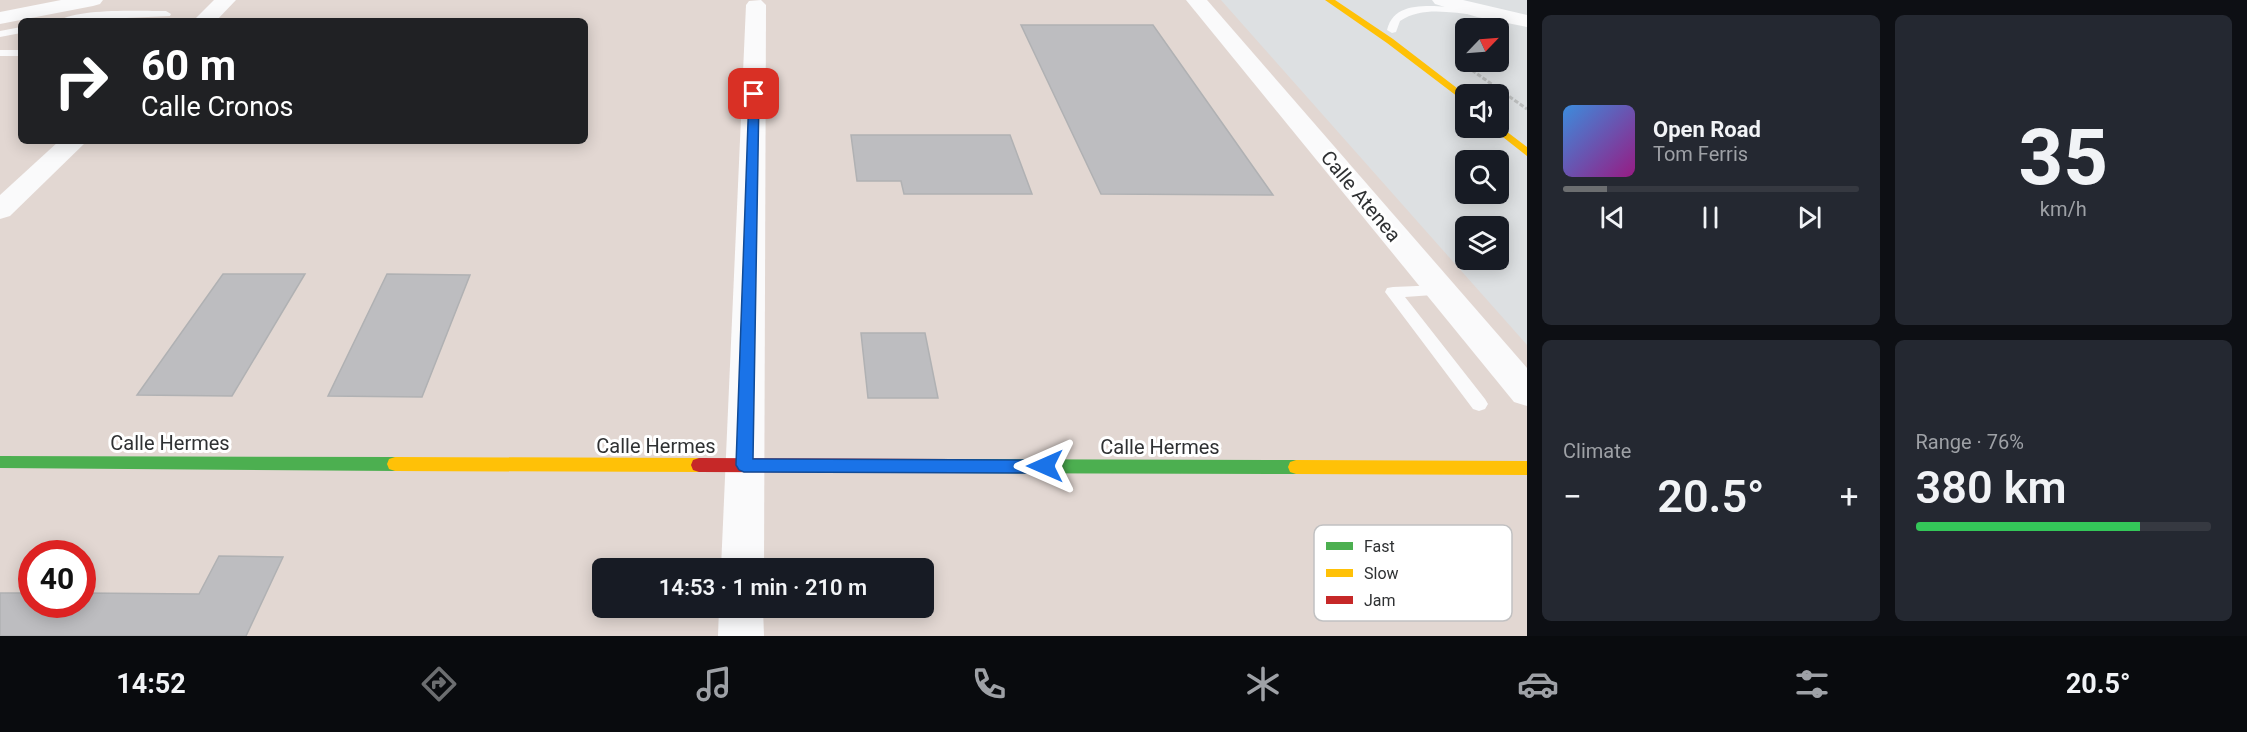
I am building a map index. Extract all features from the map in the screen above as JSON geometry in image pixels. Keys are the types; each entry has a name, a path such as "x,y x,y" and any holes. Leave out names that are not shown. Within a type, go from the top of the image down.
{"street":[{"path":"40,18 93,0"},
{"path":"207,18 226,0"},
{"name":"Calle Atenea","path":"1196,0 1527,392"},
{"path":"1329,0 1390,41 1455,91"},
{"path":"1442,0 1486,6"},
{"path":"1461,0 1486,6 1519,20"},
{"path":"742,558 756,2"},
{"path":"1372,11 1392,30 1446,59"},
{"path":"1509,137 1527,153"},
{"path":"0,210 71,144"},
{"name":"Calle Hermes","path":"0,462 1527,468"},
{"path":"741,618 741,636"}],"lane":[{"path":"1392,30 1395,20 1408,11 1486,6"},
{"path":"80,18 96,15 166,14 161,18"},
{"path":"0,53 18,53"},
{"path":"1441,290 1393,292 1479,404"}],"path":[{"path":"1446,59 1527,109"}],"shaded area":[{"path":"0,0 1221,0 1455,264 1455,270 1460,270 1527,345 1527,636 0,636"}],"building":[{"path":"1021,25 1153,25 1273,195 1101,194"},
{"path":"851,135 1010,135 1032,194 904,194 901,181 857,181"},
{"path":"223,274 305,274 232,396 137,395"},
{"path":"387,274 470,275 422,397 328,396"},
{"path":"861,333 925,333 938,398 868,398"},
{"path":"219,556 283,557 246,636 0,636 0,593 18,593 18,618 96,618 96,593 199,594"}],"traffic: fast":[{"path":"0,462 395,464"},
{"path":"953,466 1296,467"}],"traffic: slow":[{"path":"1329,0 1390,41 1455,91"},
{"path":"1509,137 1527,153"},
{"path":"395,464 699,465"},
{"path":"1296,467 1527,468"}],"traffic: jam":[{"path":"699,465 953,466"}],"route":[{"path":"754,94 744,465 1045,466"}]}
